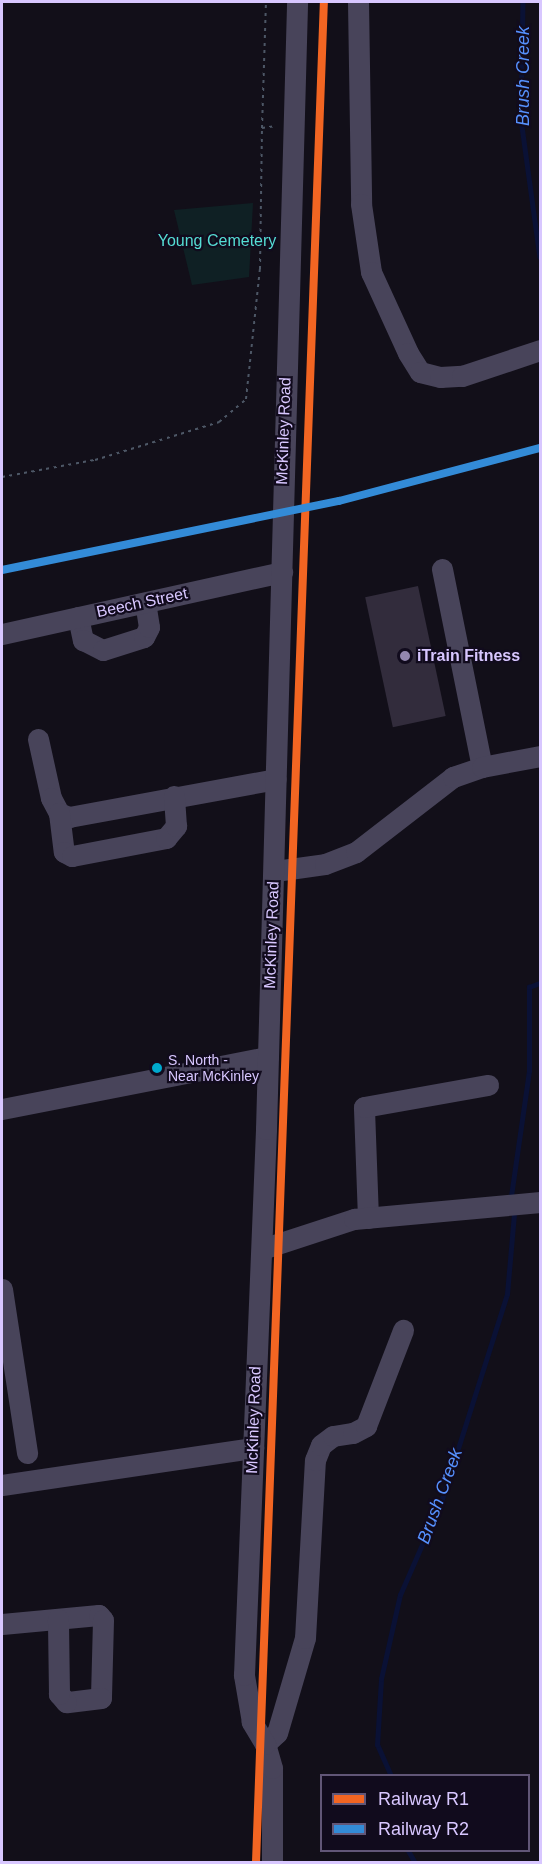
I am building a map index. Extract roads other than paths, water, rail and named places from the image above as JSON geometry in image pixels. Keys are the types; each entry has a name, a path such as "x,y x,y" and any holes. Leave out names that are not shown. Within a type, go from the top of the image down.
{"street":[{"name":"McKinley Road","path":"272,1863 272,1768 265,1744 252,1722 245,1692 274,871 297,2"},
{"path":"358,2 361,204 371,273 408,353 420,372 440,377 462,376 540,350"},
{"path":"442,569 482,767"},
{"name":"Beech Street","path":"2,634 282,572"},
{"path":"78,617 83,640 103,650 144,637 148,627 145,603"},
{"path":"38,740 51,798 59,813 64,852 72,856 166,838 176,826 174,796"},
{"path":"274,871 325,864 356,852 453,777 482,767 540,756"},
{"path":"59,813 69,817 276,779"},
{"path":"2,1109 268,1056"},
{"path":"368,1218 363,1107 488,1085"},
{"path":"262,1249 278,1247 338,1223 368,1218 540,1202"},
{"path":"2,1288 6,1348 21,1410 27,1453"},
{"path":"265,1744 277,1733 305,1638 315,1460 321,1445 333,1436 353,1433 366,1426 403,1330"},
{"path":"2,1485 253,1448"},
{"path":"2,1624 58,1619"}],"waterway":[{"name":"Brush Creek","path":"523,2 521,119 540,257"},
{"name":"Brush Creek","path":"511,1196 529,1071 529,987 540,983"},
{"name":"Brush Creek","path":"390,1774 377,1745 381,1679 400,1595 442,1499 507,1294 514,1214"},
{"name":"Brush Creek","path":"409,1852 415,1862"}],"rail line":[{"name":"R1","path":"256,1862 324,2"},
{"name":"R2","path":"2,570 339,501 540,448"}],"place":[{"name":"iTrain Fitness","path":"405,656"},
{"name":"S. North - Near McKinley","path":"157,1068"}],"park label":[{"name":"Young Cemetery","path":"217,241"}]}
